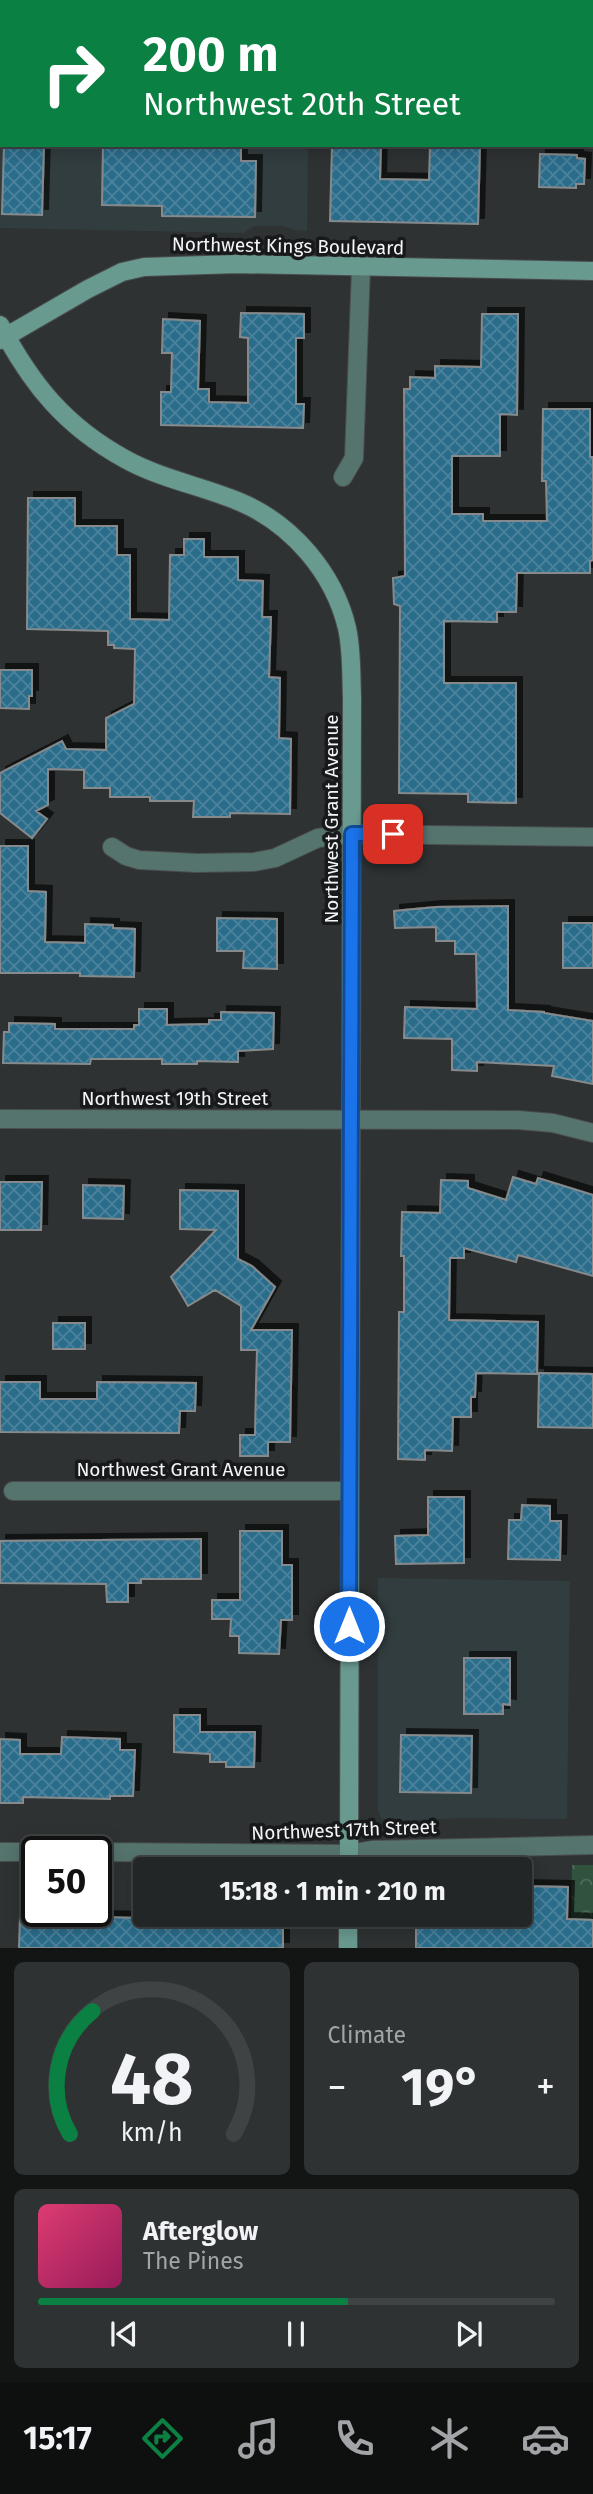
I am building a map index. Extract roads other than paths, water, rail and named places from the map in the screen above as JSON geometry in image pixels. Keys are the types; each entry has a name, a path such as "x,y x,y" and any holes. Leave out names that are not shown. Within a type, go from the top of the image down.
{"main road":[{"name":"Northwest Kings Boulevard","path":"2,334 122,272 144,267 236,264 593,271"},
{"name":"Northwest Grant Avenue","path":"2,334 41,393 97,442 149,470 242,503 266,516 297,540 320,567 333,589 346,626 351,652 352,834 349,1857"},
{"path":"348,1927 348,1948"}],"street":[{"path":"343,477 354,458 361,268"},
{"path":"112,846 126,856 139,860 254,862 275,858 318,838 352,834 593,837"},
{"name":"Northwest 19th Street","path":"0,1119 518,1120 553,1123 593,1133"},
{"name":"Northwest Grant Avenue","path":"13,1491 349,1491"},
{"name":"Northwest 17th Street","path":"366,1857 399,1849 593,1844"},
{"path":"0,1852 21,1852"},
{"name":"Northwest 17th Street","path":"112,1854 222,1857"}]}
